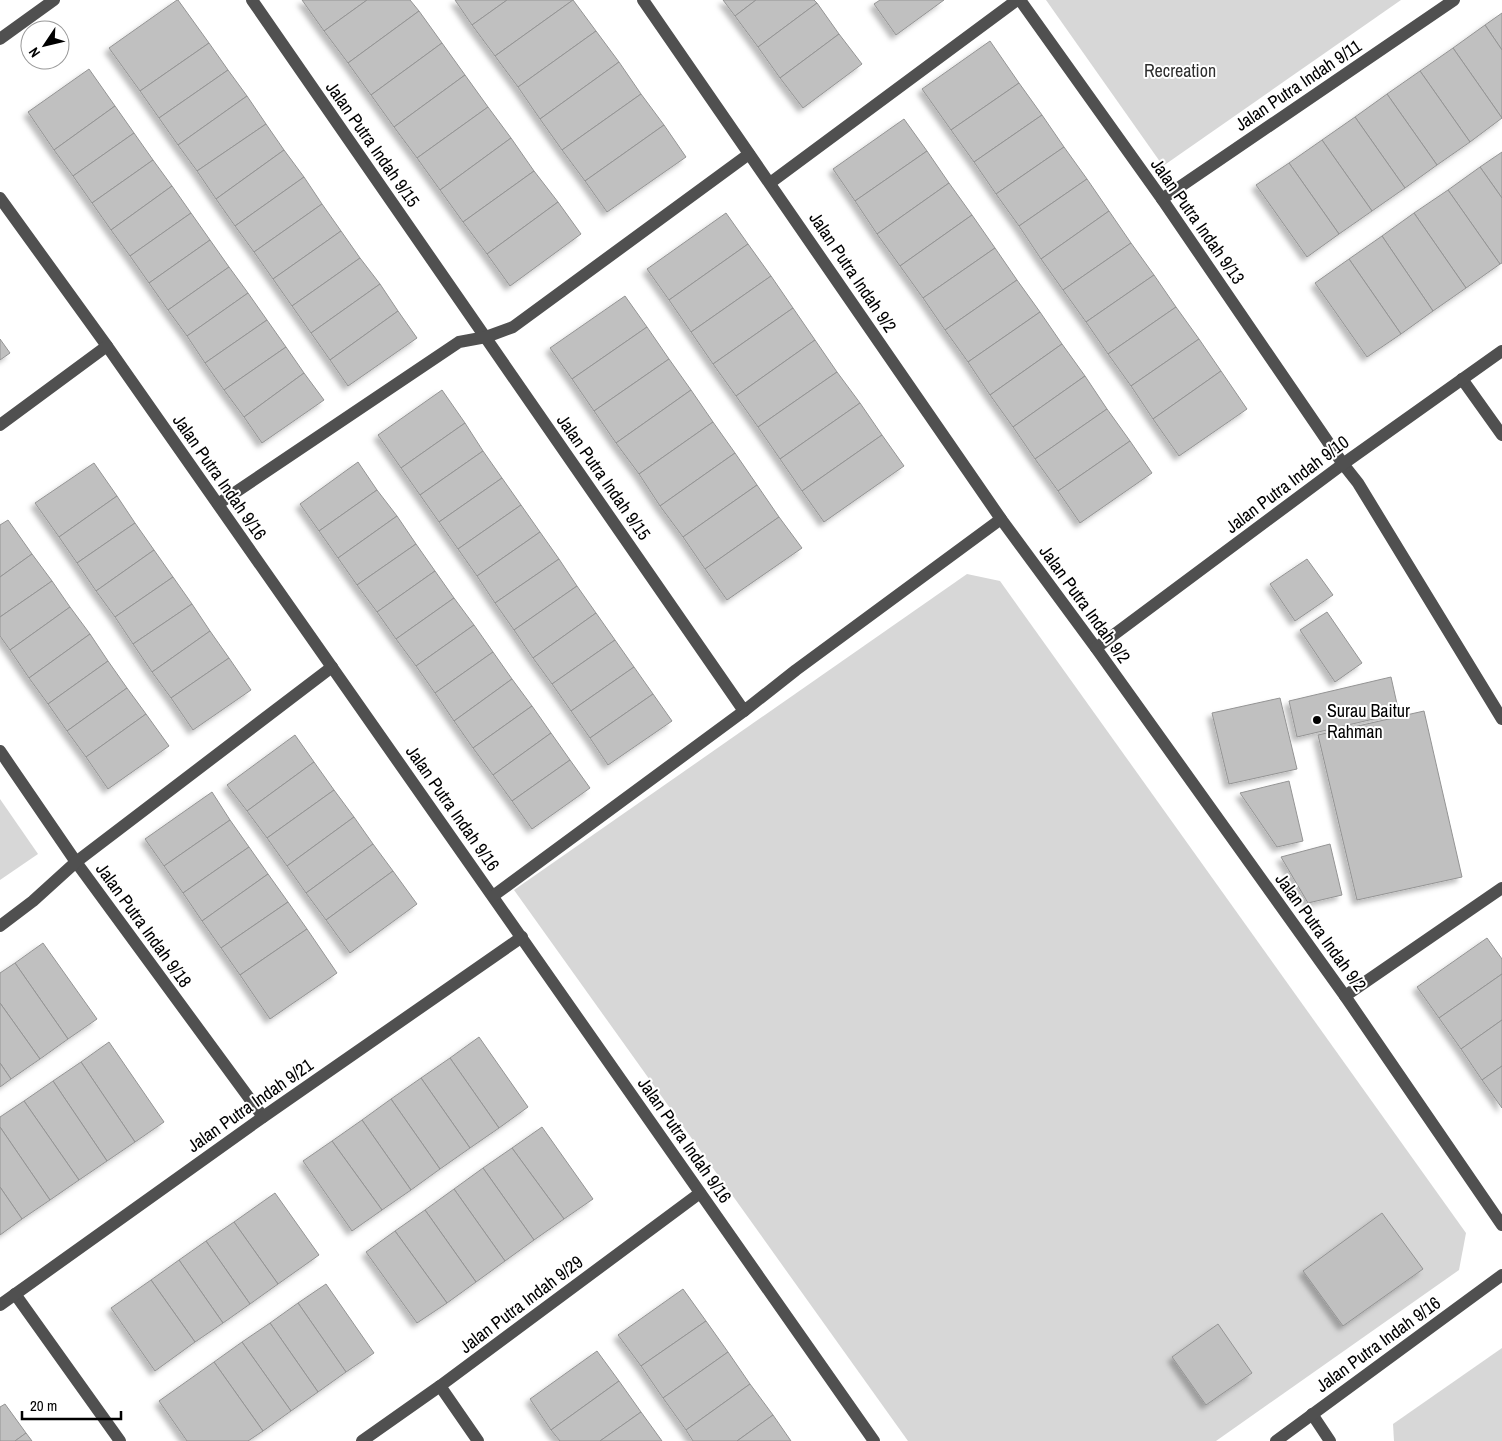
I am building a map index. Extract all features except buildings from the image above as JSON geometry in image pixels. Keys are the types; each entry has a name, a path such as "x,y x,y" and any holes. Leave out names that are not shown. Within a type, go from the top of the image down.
{"street":[{"path":"0,39 54,0"},
{"name":"Jalan Putra Indah 9/15","path":"252,0 744,711"},
{"name":"Jalan Putra Indah 9/2","path":"643,0 1001,519 1096,648 1345,996 1502,1225"},
{"path":"770,183 1019,0"},
{"name":"Jalan Putra Indah 9/13","path":"1019,0 1162,199 1343,464 1358,483 1502,719"},
{"name":"Jalan Putra Indah 9/11","path":"1162,199 1454,0"},
{"path":"218,504 459,342 486,337 513,327 749,154"},
{"name":"Jalan Putra Indah 9/16","path":"0,198 107,346 874,1441"},
{"path":"0,425 107,346"},
{"name":"Jalan Putra Indah 9/10","path":"1096,648 1343,464 1502,350"},
{"path":"1462,379 1502,434"},
{"path":"493,896 1001,519"},
{"path":"0,926 33,901 76,862 332,667"},
{"name":"Jalan Putra Indah 9/18","path":"0,751 76,862 263,1117"},
{"path":"1345,996 1502,888"},
{"name":"Jalan Putra Indah 9/21","path":"0,1305 263,1117 522,938"},
{"name":"Jalan Putra Indah 9/29","path":"362,1441 440,1386 700,1192"},
{"name":"Jalan Putra Indah 9/16","path":"1276,1441 1502,1275"},
{"path":"15,1294 120,1441"},
{"path":"440,1386 478,1441"},
{"path":"1312,1414 1330,1441"}],"green space":[{"name":"Recreation","path":"1046,0 1401,0 1163,166"},
{"path":"967,574 1000,581 1466,1233 1459,1270 1216,1441 908,1441 514,890"},
{"path":"0,799 38,854 0,880"},
{"path":"1502,1348 1502,1441 1394,1441 1393,1424"}],"place":[{"name":"Surau Baitur Rahman","path":"1317,720"}]}
